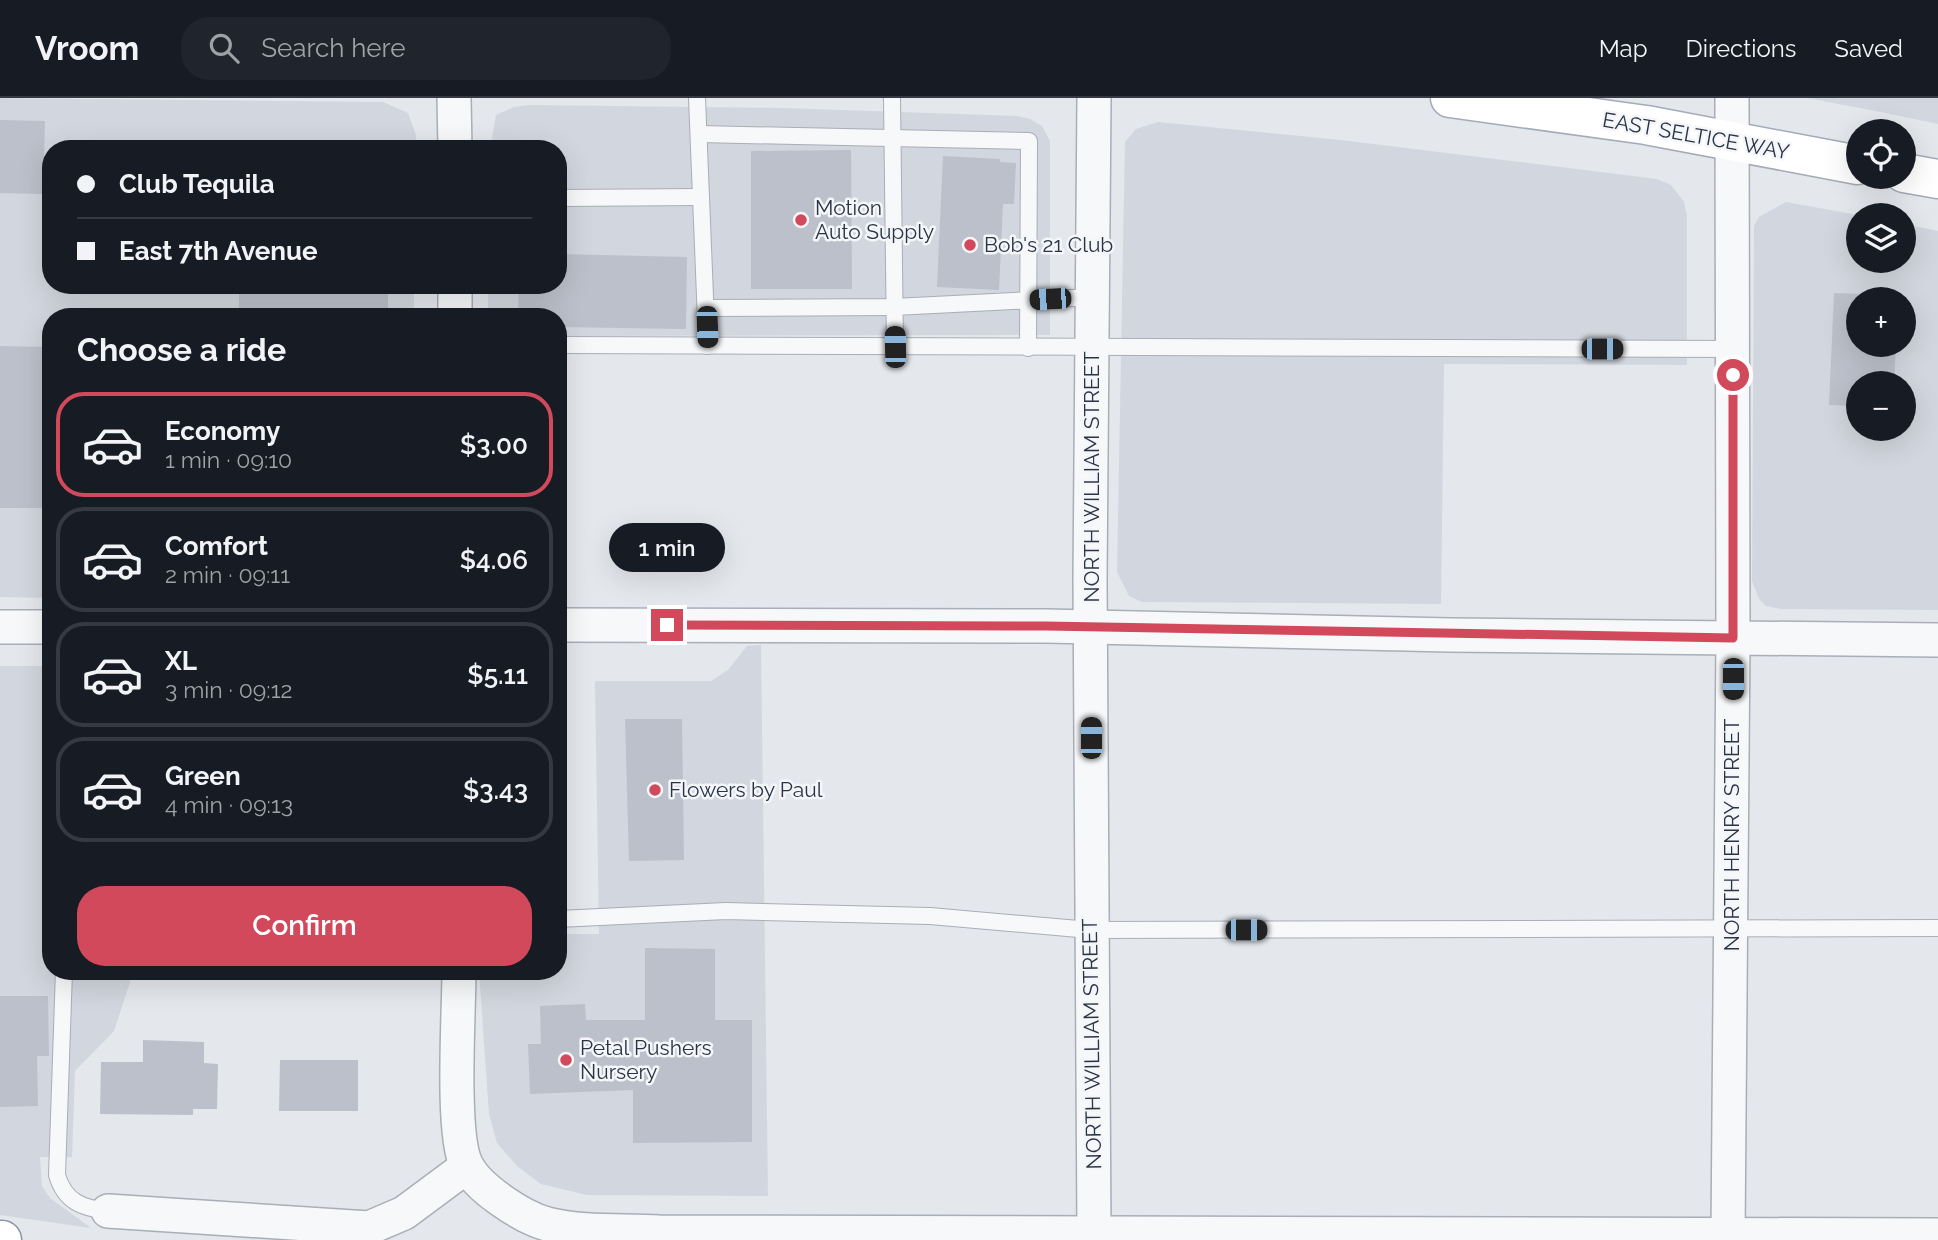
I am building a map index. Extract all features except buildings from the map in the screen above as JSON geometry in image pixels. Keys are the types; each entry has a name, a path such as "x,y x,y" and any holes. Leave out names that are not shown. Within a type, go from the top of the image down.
{"main road":[{"name":"EAST SELTICE WAY","path":"1450,98 1732,141 1846,162"},
{"path":"1916,175 1938,179"}],"street":[{"path":"454,98 454,140"},
{"name":"NORTH WILLIAM STREET","path":"1094,98 1090,579 1090,930 1094,1233"},
{"name":"NORTH HENRY STREET","path":"1728,1235 1733,638 1732,98"},
{"path":"567,625 1092,627 1938,640"},
{"path":"0,628 42,628"},
{"path":"459,980 459,1132 466,1167 502,1202 522,1214 567,1228 659,1232 1938,1235"},
{"path":"108,1211 369,1228 404,1213 466,1167"}],"lane":[{"path":"697,98 708,346"},
{"path":"892,98 895,347"},
{"path":"699,134 894,136 1029,141 1028,348"},
{"path":"567,198 701,197"},
{"path":"707,308 894,307 1093,297"},
{"path":"567,345 1094,349 1732,349"},
{"path":"567,919 726,911 930,916 1090,930 1731,926 1938,928"},
{"path":"64,980 57,1175 66,1195 77,1205 108,1211"}],"shaded area":[{"path":"0,98 383,102 408,113 416,140 42,140 42,294 414,294 414,308 42,308 42,598 0,597"},
{"path":"1807,98 1938,98 1938,124"},
{"path":"514,107 783,108 1017,116 1030,119 1042,126 1050,141 1050,335 567,336 567,308 488,308 488,294 567,294 567,140 492,140 496,115"},
{"path":"1158,122 1341,140 1657,179 1671,185 1684,202 1687,216 1687,365 1444,364 1441,604 1142,602 1129,596 1117,572 1125,142 1136,129"},
{"path":"1786,202 1846,213 1846,273 1916,273 1916,226 1938,231 1938,610 1781,609 1766,606 1759,599 1752,581 1754,226 1759,217"},
{"path":"761,645 768,1196 587,1195 541,1184 517,1166 497,1143 489,1114 480,980 567,980 567,934 599,934 595,681 711,681 728,670 747,646"},
{"path":"0,666 42,666 42,980 130,982 114,1031 75,1071 72,1157 40,1157 42,1186 50,1198 91,1228 0,1215"}],"place":[{"name":"Motion Auto Supply","path":"801,220"},
{"name":"Bob's 21 Club","path":"970,245"},
{"name":"Flowers by Paul","path":"655,790"},
{"name":"Petal Pushers Nursery","path":"566,1060"}],"route":[{"path":"667,625 1046,626 1733,638 1733,375"}]}
